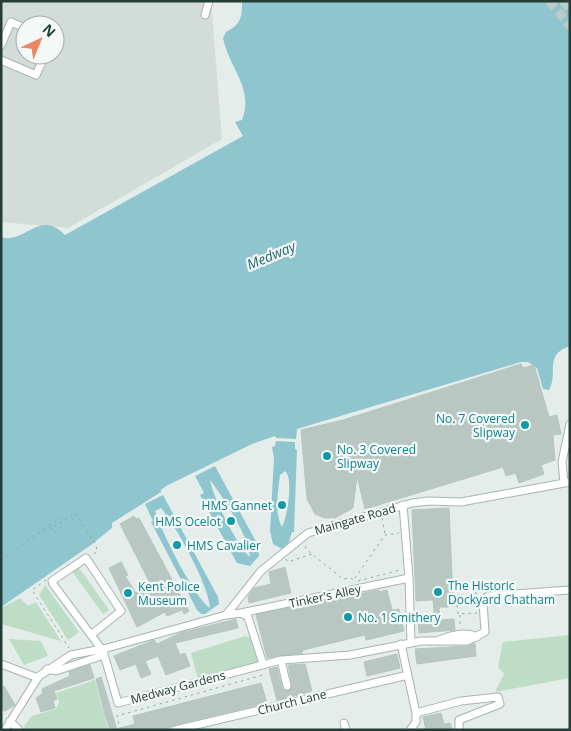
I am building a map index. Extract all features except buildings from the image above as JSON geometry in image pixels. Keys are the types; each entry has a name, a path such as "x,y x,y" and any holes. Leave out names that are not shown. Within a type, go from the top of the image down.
{"lane":[{"path":"205,15 209,1"},
{"path":"1,45 4,32 11,22 15,24"},
{"path":"1,60 36,75 40,65"},
{"path":"567,482 562,462 570,424"},
{"name":"Maingate Road","path":"226,615 249,584 301,538 312,531 380,510 403,505 425,501 465,501 567,482"},
{"path":"403,505 409,578 411,642"},
{"path":"91,635 121,611 86,558 52,581 103,652"},
{"name":"Tinker's Alley","path":"226,615 409,578"},
{"path":"439,640 457,642 477,637 485,632 483,602 488,596 570,590"},
{"path":"241,613 248,617 252,625 263,664 282,660 350,655 411,642 439,640 463,634 477,637"},
{"path":"47,669 56,671 103,652 226,615"},
{"path":"401,644 416,713 416,722 410,730"},
{"path":"6,730 38,678 47,669 77,653 103,652"},
{"name":"Medway Gardens","path":"103,652 118,703 263,664"},
{"path":"282,660 287,686"},
{"path":"1,664 38,678"},
{"name":"Church Lane","path":"176,730 408,675"},
{"path":"416,713 461,701 498,697 500,704 459,720 459,730"},
{"path":"10,721 19,730"}],"path":[{"path":"355,579 385,535 380,510"},
{"path":"50,527 75,513 96,545"},
{"path":"1,560 64,516"},
{"path":"50,527 54,533 64,525"},
{"path":"385,535 404,532"},
{"path":"301,538 307,550 343,579 355,579 357,583 408,568"},
{"path":"282,554 288,562 312,554"},
{"path":"356,587 357,591"},
{"path":"460,614 477,613 476,592"},
{"path":"457,605 463,634"},
{"path":"120,730 117,716 264,675"}],"shaded area":[{"path":"1,1 211,1 222,139 68,228 1,222"}],"green space":[{"path":"77,565 109,610 103,614 71,570"},
{"path":"45,585 79,632 68,640 39,595"},
{"path":"20,598 28,606 36,602 61,641 1,624 1,608"},
{"path":"570,635 570,678 495,692 504,674 498,667 503,642"},
{"path":"245,636 251,638 259,664 198,680 191,653"},
{"path":"9,639 41,641 48,656 24,665"},
{"path":"95,680 108,730 26,730 24,726 32,716 56,709 59,702 56,693"}],"water":[{"name":"Medway","path":"242,1 570,1 570,346 557,354 554,359 552,384 549,390 543,389 537,368 528,362 521,362 297,429 296,439 276,438 275,436 252,444 166,486 161,492 112,523 112,528 91,545 1,607 1,237 10,238 47,225 56,228 65,235 243,136 235,122 242,120 245,109 243,88 223,38 226,32 240,20"},
{"path":"276,441 295,442 295,449 297,450 294,532 292,532 289,542 282,549 273,544 270,531 274,458 272,447 275,446","holes":["285,471 288,475 289,498 282,527 277,508 278,488 280,475"]},
{"path":"215,466 259,547 259,556 250,566 237,563 200,495 204,493 195,476","holes":["210,480 240,528 249,548 250,557 226,521"]},
{"path":"163,495 218,597 219,604 205,614 201,614 197,610 151,522 153,521 145,504","holes":["161,508 183,541 198,571 210,608 187,578 171,548 155,511"]}],"tunnel":[{"path":"549,1 570,26"},
{"path":"563,1 570,9"}],"place":[{"name":"No. 7 Covered Slipway","path":"525,425"},
{"name":"No. 3 Covered Slipway","path":"327,456"},
{"name":"HMS Gannet","path":"282,505"},
{"name":"HMS Ocelot","path":"231,521"},
{"name":"HMS Cavalier","path":"177,545"},
{"name":"The Historic Dockyard Chatham","path":"438,592"},
{"name":"Kent Police Museum","path":"128,593"},
{"name":"No. 1 Smithery","path":"348,617"}]}
